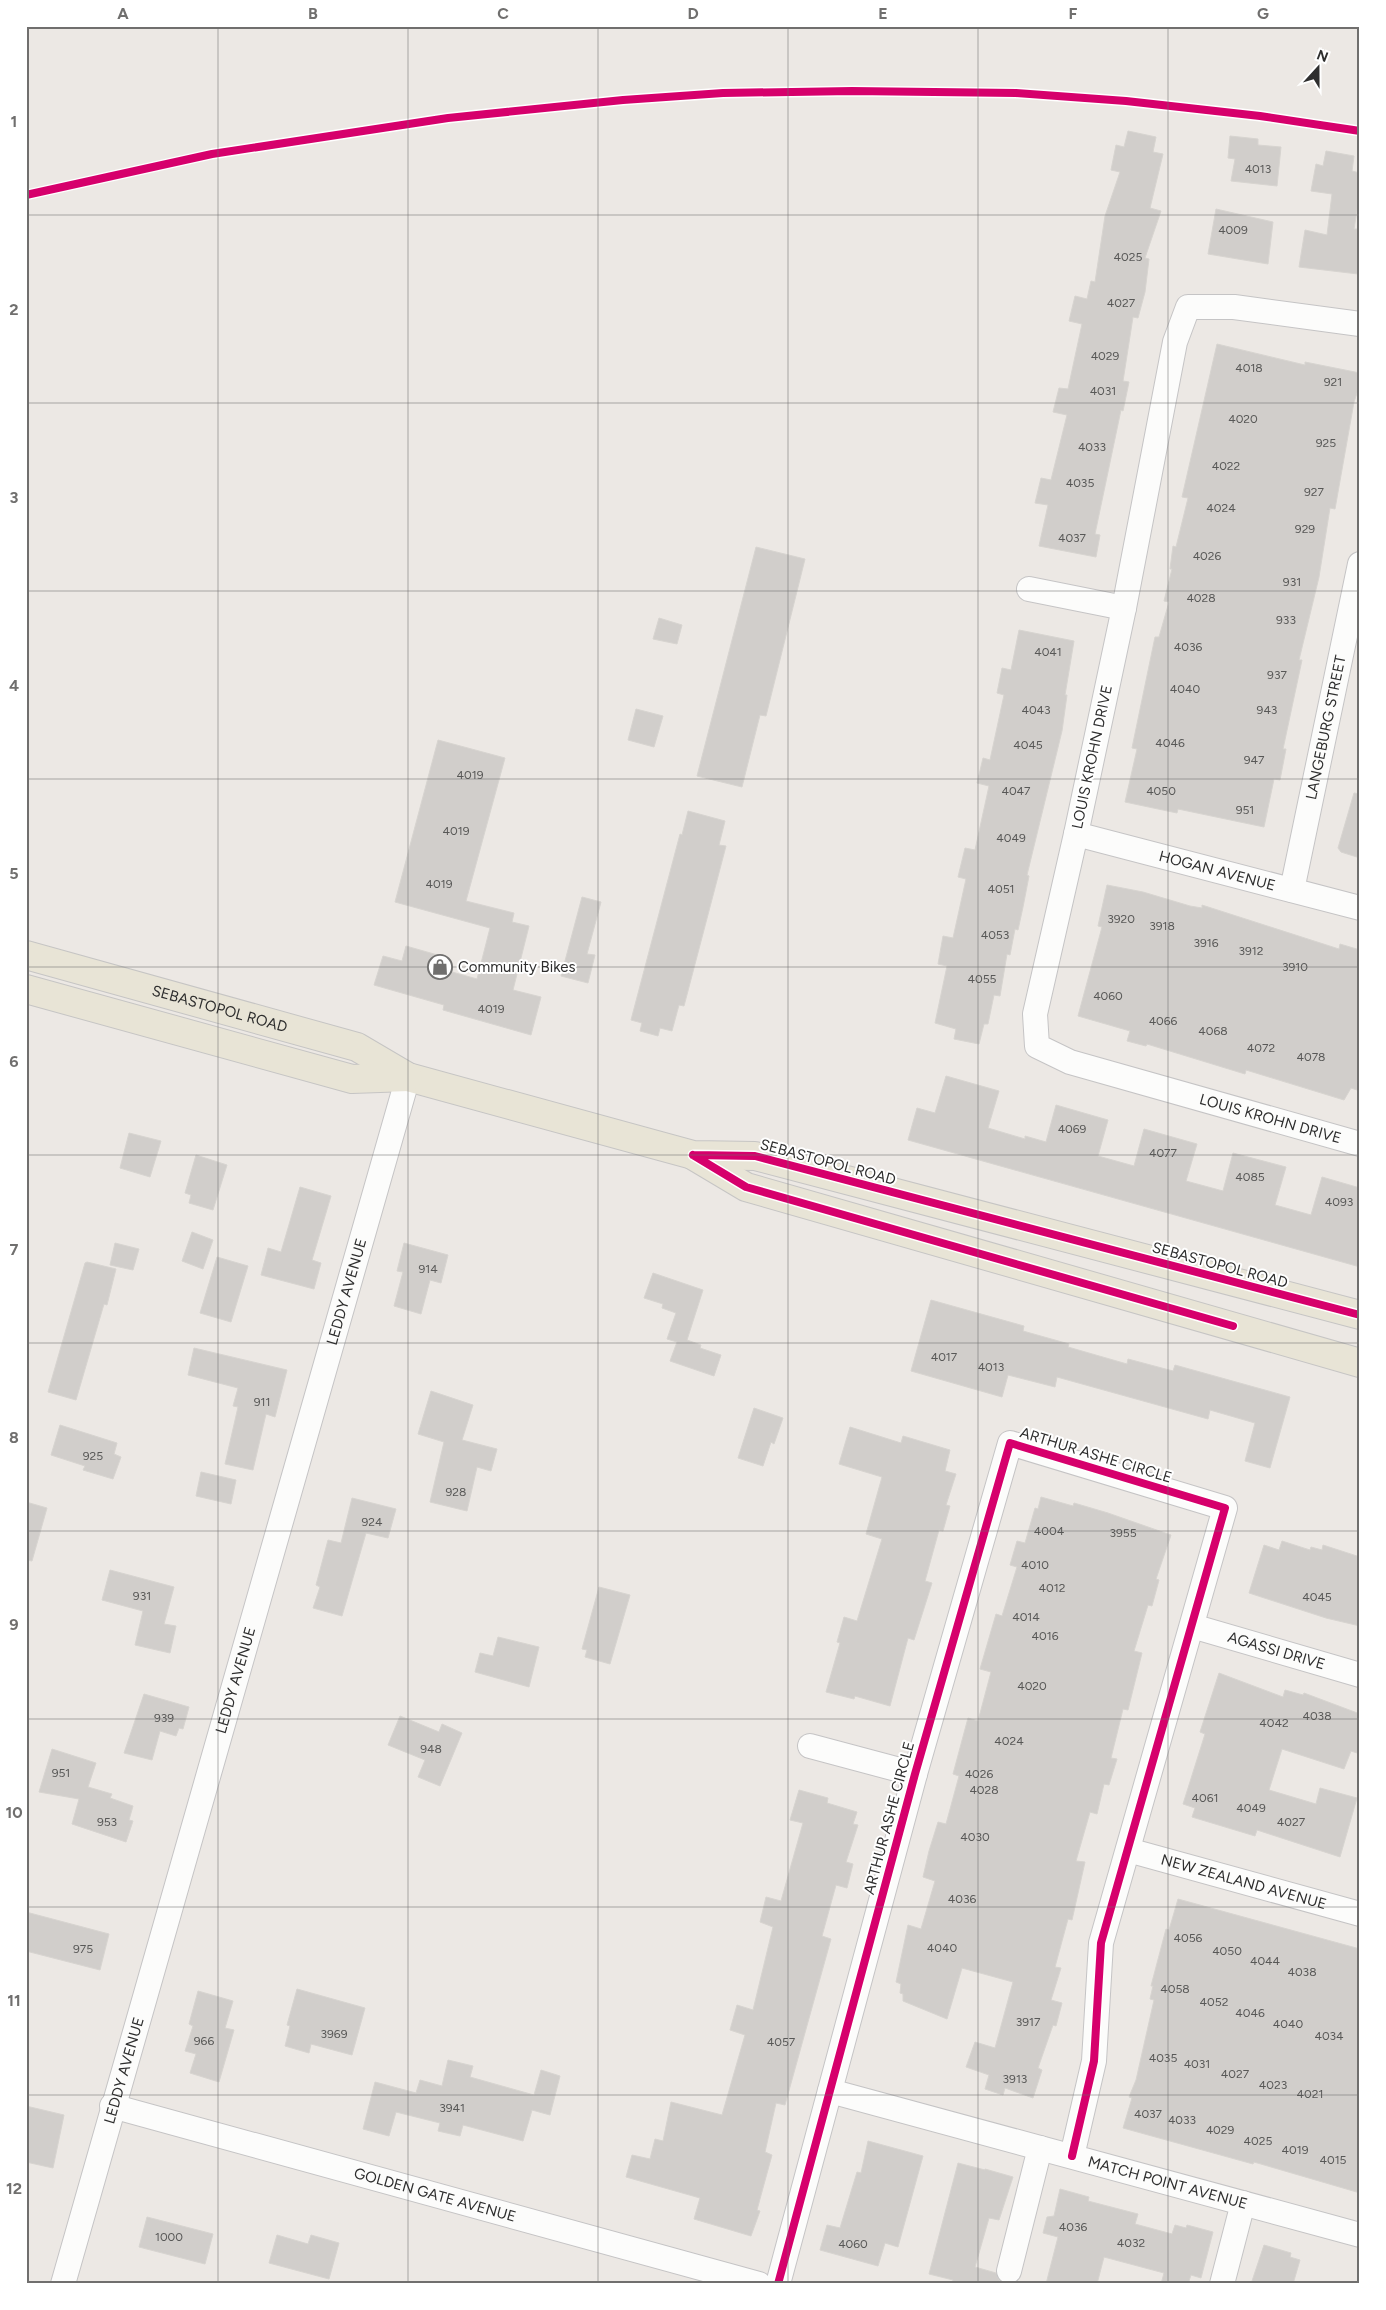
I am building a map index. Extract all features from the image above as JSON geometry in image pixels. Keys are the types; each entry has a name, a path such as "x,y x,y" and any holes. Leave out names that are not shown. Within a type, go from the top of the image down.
{"main road":[{"name":"SEBASTOPOL ROAD","path":"26,955 357,1046 408,1077 693,1155 755,1156 1360,1315"},
{"name":"SEBASTOPOL ROAD","path":"26,989 352,1079 408,1077"},
{"name":"SEBASTOPOL ROAD","path":"693,1155 746,1187 1360,1363"}],"street":[{"name":"LOUIS KROHN DRIVE","path":"1360,324 1234,307 1188,307 1175,342 1124,608 1076,834 1035,1014 1037,1046 1070,1062 1360,1144"},
{"name":"LANGEBURG STREET","path":"1292,890 1360,564"},
{"path":"1029,589 1124,608"},
{"name":"HOGAN AVENUE","path":"1076,834 1360,908"},
{"name":"LEDDY AVENUE","path":"63,2284 112,2106 258,1606 408,1077"},
{"name":"ARTHUR ASHE CIRCLE","path":"778,2284 915,1774 1010,1443 1225,1508 1101,1943 1094,2061 1072,2156"},
{"name":"AGASSI DRIVE","path":"1192,1626 1360,1675"},
{"path":"810,1746 915,1774"},
{"name":"NEW ZEALAND AVENUE","path":"1128,1850 1360,1914"},
{"name":"MATCH POINT AVENUE","path":"830,2091 1360,2235"},
{"name":"GOLDEN GATE AVENUE","path":"112,2106 759,2284"},
{"path":"1009,2271 1040,2148"},
{"path":"1222,2284 1243,2203"}],"building":[{"path":"1128,131 1156,137 1153,152 1163,154 1150,208 1161,211 1145,258 1149,259 1145,292 1138,318 1133,317 1123,381 1129,382 1123,411 1121,410 1095,534 1100,535 1096,557 1039,546 1048,505 1035,503 1041,478 1051,480 1067,415 1053,412 1059,388 1068,389 1082,324 1069,321 1075,296 1087,299 1091,281 1095,282 1105,216 1120,172 1111,170 1116,145 1124,147"},
{"path":"1230,136 1258,139 1258,145 1281,147 1277,186 1231,181 1235,159 1228,158"},
{"path":"1326,151 1354,156 1352,171 1360,173 1360,192 1354,229 1360,229 1358,274 1299,267 1305,230 1327,235 1332,194 1311,191 1316,164 1323,166"},
{"path":"1216,209 1273,222 1268,264 1208,254"},
{"path":"1217,344 1305,365 1305,362 1360,373 1360,384 1354,402 1335,509 1330,508 1319,577 1299,660 1302,660 1283,749 1286,749 1280,780 1274,779 1264,827 1178,809 1177,813 1125,802 1137,749 1132,748 1155,637 1159,637 1169,602 1164,601 1172,569 1170,569 1173,546 1176,547 1188,498 1182,497"},
{"path":"756,547 805,559 766,716 760,715 742,787 697,776"},
{"path":"659,618 682,625 677,644 653,639"},
{"path":"1019,630 1074,641 1065,695 1067,695 1062,731 1027,875 1029,876 1018,930 1015,929 1010,955 1007,954 1000,996 994,995 988,1024 984,1024 979,1044 954,1039 956,1029 935,1023 947,966 938,964 943,936 953,938 966,879 958,877 965,848 975,850 989,786 977,783 983,758 990,760 1004,695 997,693 1002,668 1011,670"},
{"path":"636,709 663,716 654,747 628,740"},
{"path":"438,740 505,758 466,901 514,913 512,922 529,926 513,990 541,997 531,1035 443,1010 444,1005 374,985 383,956 402,961 406,946 441,956 438,968 477,979 490,928 395,902"},
{"path":"1354,793 1360,794 1360,858 1341,852 1338,848"},
{"path":"688,811 725,821 719,845 726,846 684,1006 679,1005 672,1031 660,1028 658,1036 640,1031 642,1023 631,1020 680,834 682,835"},
{"path":"1107,885 1143,892 1190,906 1202,908 1202,905 1339,949 1340,944 1360,950 1360,1091 1351,1088 1344,1100 1246,1070 1245,1074 1147,1044 1146,1046 1127,1041 1130,1031 1078,1016 1102,927 1098,926"},
{"path":"582,897 601,902 587,954 595,955 588,983 561,976"},
{"path":"946,1076 999,1091 988,1128 1025,1139 1025,1136 1046,1142 1056,1105 1108,1120 1098,1156 1134,1166 1144,1129 1197,1144 1186,1181 1223,1191 1233,1153 1286,1167 1275,1205 1311,1215 1322,1177 1360,1188 1360,1267 908,1140 917,1108 935,1113"},
{"path":"129,1133 161,1141 150,1177 120,1168"},
{"path":"196,1155 227,1165 213,1210 189,1203 191,1195 185,1193"},
{"path":"300,1187 331,1196 312,1260 321,1263 314,1289 261,1275 268,1248 281,1252"},
{"path":"192,1232 213,1240 203,1269 182,1261"},
{"path":"115,1243 139,1249 133,1270 110,1265"},
{"path":"404,1243 448,1255 441,1283 430,1280 421,1314 394,1306 403,1272 397,1271"},
{"path":"217,1257 248,1266 231,1322 200,1313"},
{"path":"85,1263 116,1269 107,1305 104,1304 76,1400 48,1392"},
{"path":"653,1273 703,1290 687,1340 701,1345 700,1348 721,1355 714,1376 670,1361 677,1342 667,1339 676,1313 662,1308 663,1304 644,1298"},
{"path":"931,1300 1024,1326 1023,1331 1069,1344 1068,1347 1127,1364 1128,1359 1173,1371 1175,1365 1290,1397 1270,1468 1245,1461 1255,1423 1210,1410 1208,1419 1057,1377 1055,1387 1008,1375 1002,1397 911,1371"},
{"path":"194,1348 287,1370 275,1417 266,1414 253,1470 225,1464 238,1407 233,1406 238,1388 188,1375"},
{"path":"431,1391 473,1405 462,1440 497,1449 491,1471 477,1467 467,1511 430,1502 444,1442 418,1434"},
{"path":"754,1408 783,1418 774,1444 771,1442 763,1466 738,1458"},
{"path":"60,1425 117,1443 114,1454 121,1457 113,1479 83,1470 85,1466 51,1455"},
{"path":"850,1427 901,1443 903,1436 950,1450 945,1471 956,1474 946,1505 950,1506 943,1531 939,1530 925,1581 932,1583 914,1640 908,1638 890,1706 855,1696 854,1699 826,1692 840,1643 837,1642 844,1617 857,1621 882,1539 866,1534 882,1477 839,1464"},
{"path":"201,1472 236,1480 231,1504 196,1496"},
{"path":"1041,1497 1073,1506 1074,1503 1171,1535 1156,1579 1159,1580 1152,1606 1148,1605 1134,1651 1142,1653 1128,1710 1123,1709 1111,1758 1117,1759 1109,1785 1104,1784 1097,1814 1090,1812 1076,1861 1085,1862 1072,1920 1068,1919 1055,1967 1061,1968 1051,2000 1062,2003 1056,2026 1053,2025 1038,2068 1042,2070 1033,2098 1005,2088 1003,2095 985,2089 989,2075 966,2067 975,2042 995,2048 1013,1982 962,1968 947,2019 903,2001 903,1994 900,1993 901,1984 896,1982 908,1925 921,1929 935,1881 923,1877 929,1851 938,1822 946,1824 959,1776 953,1774 968,1718 978,1721 991,1672 980,1669 996,1614 1002,1616 1017,1567 1010,1565 1017,1541 1025,1543 1035,1508 1038,1509"},
{"path":"352,1498 396,1509 388,1538 366,1533 342,1616 313,1608 320,1587 316,1585 328,1540 341,1543"},
{"path":"26,1502 47,1508 32,1561 26,1560"},
{"path":"1282,1541 1310,1550 1311,1547 1322,1550 1323,1545 1360,1557 1360,1626 1326,1618 1249,1593 1264,1545 1279,1550"},
{"path":"110,1570 174,1587 164,1624 176,1626 170,1653 135,1645 143,1611 102,1600"},
{"path":"599,1587 630,1595 610,1664 585,1657 587,1650 582,1649"},
{"path":"498,1637 539,1647 529,1687 475,1672 480,1653 493,1656"},
{"path":"1219,1673 1283,1697 1285,1690 1303,1695 1304,1693 1360,1714 1360,1754 1351,1751 1344,1769 1282,1749 1269,1790 1316,1804 1320,1788 1357,1798 1340,1857 1257,1830 1255,1836 1192,1817 1195,1808 1183,1804 1205,1734 1200,1732"},
{"path":"144,1694 189,1707 183,1729 179,1728 176,1736 160,1731 152,1760 124,1753"},
{"path":"400,1716 439,1732 442,1724 462,1733 440,1786 418,1777 425,1760 388,1745"},
{"path":"52,1749 96,1763 88,1787 112,1794 110,1798 133,1806 129,1820 133,1821 126,1842 72,1824 79,1799 39,1792"},
{"path":"799,1790 828,1798 827,1803 857,1812 853,1824 858,1825 846,1862 853,1864 847,1888 836,1885 822,1936 831,1939 785,2105 776,2103 765,2152 772,2155 757,2210 760,2211 751,2236 694,2219 700,2198 626,2177 632,2155 650,2159 655,2139 663,2141 671,2102 722,2115 745,2035 730,2030 737,2005 753,2010 773,1927 760,1922 766,1897 781,1901 803,1823 790,1820"},
{"path":"1178,1899 1360,1949 1360,2193 1254,2162 1253,2164 1123,2128 1132,2098 1129,2097 1136,2080 1154,2000 1150,1999 1153,1986 1151,1986 1166,1929 1169,1930"},
{"path":"26,1912 109,1934 100,1970 26,1951"},
{"path":"297,1989 365,2008 352,2055 311,2044 309,2053 285,2046 290,2026 287,2025"},
{"path":"198,1991 233,2001 225,2028 234,2030 219,2082 190,2073 196,2054 185,2051 193,2026 189,2024"},
{"path":"448,2060 473,2066 470,2077 534,2095 541,2070 560,2076 550,2115 532,2110 523,2141 463,2125 460,2136 438,2131 440,2123 396,2112 389,2136 363,2129 375,2082 416,2093 420,2080 442,2086"},
{"path":"26,2106 64,2115 53,2168 26,2162"},
{"path":"868,2141 923,2156 898,2247 885,2243 878,2266 820,2250 827,2225 840,2228 857,2172 861,2173"},
{"path":"958,2163 1013,2177 999,2220 989,2218 975,2267 996,2273 999,2280 1004,2284 952,2284 953,2280 929,2274"},
{"path":"1060,2189 1089,2197 1088,2201 1138,2214 1135,2224 1172,2234 1175,2225 1186,2228 1187,2225 1213,2232 1201,2278 1191,2275 1188,2284 1161,2284 1164,2273 1104,2257 1097,2284 1046,2284 1058,2237 1043,2233 1047,2217 1054,2216"},
{"path":"147,2217 213,2234 205,2264 139,2247"},
{"path":"277,2235 308,2244 311,2235 339,2243 329,2279 269,2263"},
{"path":"1264,2245 1291,2253 1290,2257 1300,2260 1293,2284 1251,2284"}],"cycle path":[{"path":"26,195 212,154 448,118 623,100 723,93 852,91 1016,93 1126,101 1260,116 1360,131"},
{"path":"693,1155 755,1156 1360,1315"},
{"path":"693,1155 746,1187 1233,1326"},
{"path":"778,2284 915,1774 1010,1443 1225,1508 1101,1943 1094,2061 1072,2156"}],"place":[{"name":"Community Bikes","path":"440,967"}]}
